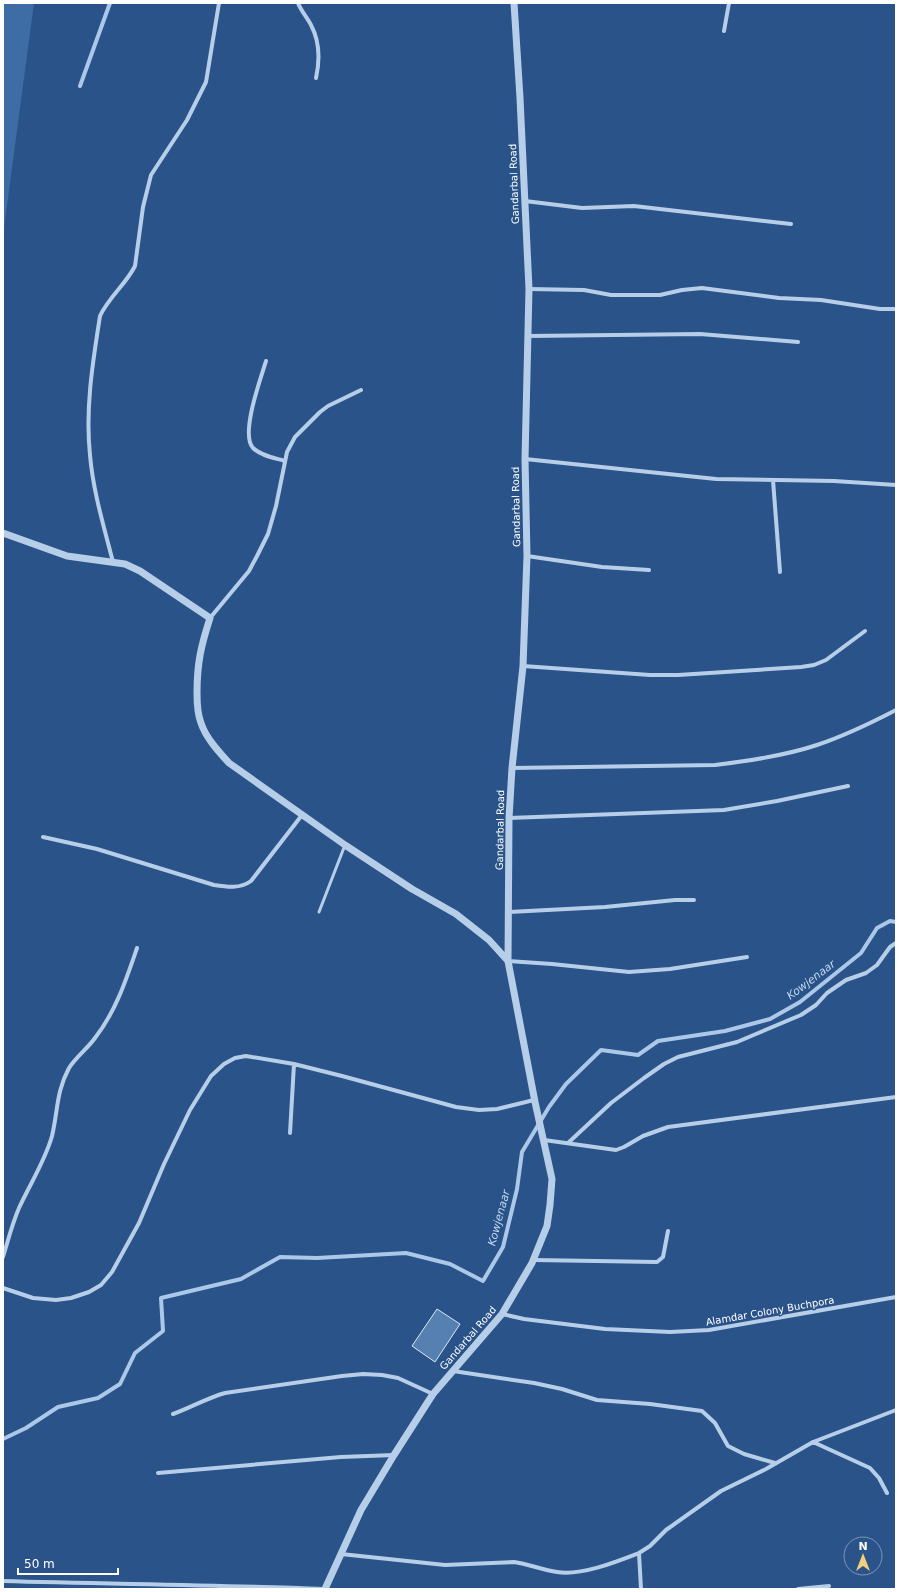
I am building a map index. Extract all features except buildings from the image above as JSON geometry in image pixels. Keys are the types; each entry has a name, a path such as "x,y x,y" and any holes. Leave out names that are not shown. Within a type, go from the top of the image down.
{"street":[{"path":"113,562 94,484 90,454 90,393 100,316 105,305 132,273 135,266 143,206 151,175 187,120 206,82 212,49 216,13 219,3"},
{"path":"298,3 301,11 311,25 318,46 319,68 316,78"},
{"name":"Gandarbal Road","path":"324,1589 361,1510 394,1455 433,1394 502,1314 534,1260 547,1226 550,1205 552,1179 534,1101 508,961 509,818 512,768 523,666 527,556 526,459 529,289 514,3"},
{"path":"724,31 729,3"},
{"path":"525,201 582,208 622,205 634,206 791,224"},
{"path":"529,289 584,290 611,295 660,295 682,290 702,288 779,298 821,300 880,309 896,309"},
{"path":"528,336 700,334 798,342"},
{"path":"266,361 255,396 250,423 249,439 250,444 255,450 285,461"},
{"path":"361,390 328,406 301,429 290,445 268,534 249,571 210,618 200,649 197,707 201,723 217,750 229,763 345,845 412,889 456,914 489,940 508,961 629,972 670,969 747,957"},
{"path":"526,459 716,479 896,485"},
{"path":"773,480 780,572"},
{"path":"3,532 67,556 125,564 140,571 210,618"},
{"path":"527,556 602,567 649,570"},
{"path":"523,666 650,675 678,675 801,667 814,665 826,660 865,631"},
{"path":"512,768 715,765 741,762 818,745 874,722 896,710"},
{"path":"509,818 724,810 777,801 848,786"},
{"path":"43,837 98,849 214,885 233,887 247,884 251,881 302,815"},
{"path":"509,912 605,907 675,900 694,900"},
{"path":"568,1143 611,1103 664,1064 685,1055 737,1042 801,1015 816,1004 827,993 846,980 866,973 877,965 890,947 896,943"},
{"path":"3,1257 19,1209 41,1164 52,1136 62,1083 70,1067 95,1038 112,1013 122,993 137,948"},
{"path":"3,1288 33,1298 56,1300 71,1298 101,1286 112,1272 131,1238 190,1110 211,1076 224,1064 235,1058 246,1056 294,1064 456,1107 479,1110 497,1109 534,1101"},
{"path":"290,1133 294,1064"},
{"path":"544,1140 616,1150 642,1136 668,1127 896,1097"},
{"path":"534,1260 657,1262 662,1260 668,1231"},
{"name":"Alamdar Colony Buchpora","path":"502,1314 524,1320 605,1329 641,1332 678,1332 710,1330 896,1297"},
{"path":"453,1370 534,1383 562,1389 597,1400 650,1404 702,1411 715,1423 728,1446 744,1454 776,1463"},
{"path":"172,1414 190,1408 209,1398 225,1393 342,1376 382,1375 398,1378 433,1394"},
{"path":"341,1554 445,1565 514,1562 525,1563 557,1572 568,1572 593,1568 639,1553 650,1546 666,1530 721,1491 766,1469 813,1442 896,1410"},
{"path":"813,1442 870,1468 879,1478 887,1493"},
{"path":"158,1473 341,1457 394,1455"},
{"path":"639,1553 641,1589"},
{"path":"3,1581 150,1587 234,1586 324,1589"},
{"path":"798,1589 829,1586"}],"lane":[{"path":"319,912 345,845"}],"shaded area":[{"path":"3,3 34,3 3,235"}],"waterway":[{"path":"80,86 110,3"},
{"name":"Kowjenaar","path":"3,1439 26,1428 58,1407 98,1398 120,1384 135,1353 163,1331 161,1298 241,1279 280,1257 317,1258 406,1253 450,1264 483,1281 503,1247 517,1189 522,1152 549,1107 566,1084 601,1050 638,1055 658,1041 725,1031 770,1019 800,1002 861,953 877,928 890,921 896,922"}]}
